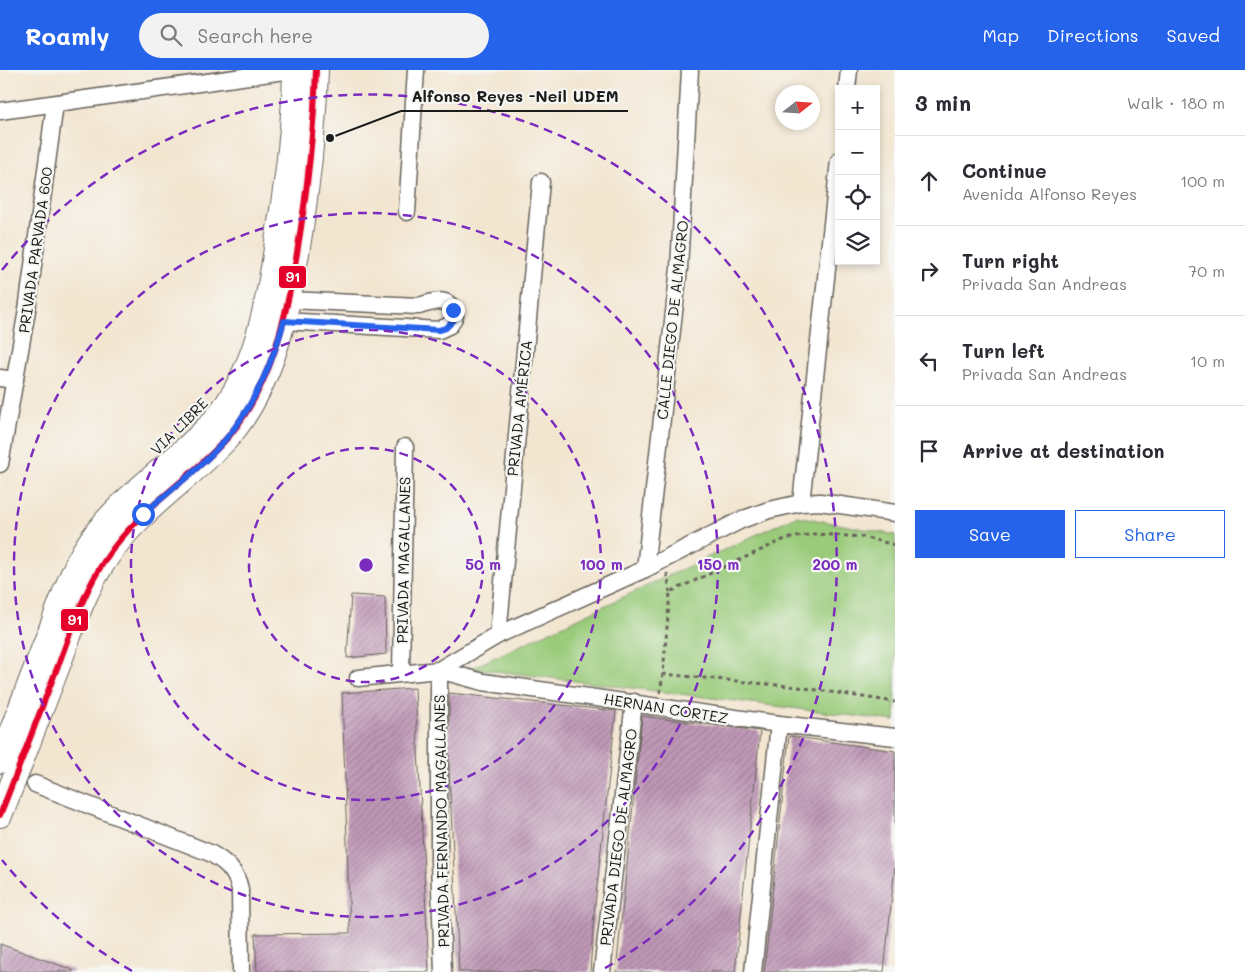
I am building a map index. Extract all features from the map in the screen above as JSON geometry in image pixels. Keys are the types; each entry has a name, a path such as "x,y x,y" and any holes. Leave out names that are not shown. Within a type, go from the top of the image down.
{"main road":[{"path":"0,761 69,581 84,551 103,524 128,499 188,447 214,420 247,366 257,340 276,251 291,149 294,70"},
{"path":"0,816 84,599 103,562 120,537 143,514 203,462 230,434 251,402 265,374 286,311 312,151 316,70"}],"street":[{"path":"0,111 294,70"},
{"path":"407,212 416,70"},
{"name":"CALLE DIEGO DE ALMAGRO","path":"646,569 680,268 690,70"},
{"path":"847,85 849,70"},
{"name":"PRIVADA PARVADA 600","path":"0,464 8,379 38,239 55,104"},
{"path":"801,503 837,175"},
{"name":"PRIVADA AMÉRICA","path":"498,635 541,182"},
{"path":"439,300 445,301 450,306 455,316 450,325 439,330 286,311 419,306 439,300"},
{"name":"PRIVADA MAGALLANES","path":"402,673 405,447"},
{"path":"358,678 439,670 498,635 646,569 741,520 769,510 801,503 820,502 895,513"},
{"name":"HERNAN CORTEZ","path":"439,670 483,682 779,724 895,737"},
{"name":"PRIVADA FERNANDO MAGALLANES","path":"439,670 439,861 443,972"},
{"name":"PRIVADA DIEGO DE ALMAGRO","path":"602,972 634,702"},
{"path":"753,972 779,724"},
{"path":"35,784 210,853 230,867 237,877 240,889 241,972"}],"path":[{"path":"895,545 864,537 814,534 784,539 670,592 663,674 798,687 895,702"}],"green space":[{"path":"796,516 895,535 895,721 472,668"}],"building":[{"path":"351,595 385,597 386,654 347,658"},
{"path":"415,688 429,972 257,972 255,934 350,933 342,693"},
{"path":"449,693 616,711 594,914 590,972 459,972 449,771"},
{"path":"642,716 760,731 735,972 616,972"},
{"path":"789,736 895,751 895,866 884,972 764,972"},
{"path":"0,944 73,970 73,972 0,972"}],"transit line":[{"name":"91","path":"0,815 79,610 105,560 132,526 198,467 229,436 244,416 267,373 282,326 297,253 310,162 316,70"}],"place":[{"name":"Alfonso Reyes -Neil UDEM","path":"330,138"}],"route":[{"path":"143,514 203,462 230,434 251,402 265,374 284,321 439,330 446,328 454,320 453,310"}]}
